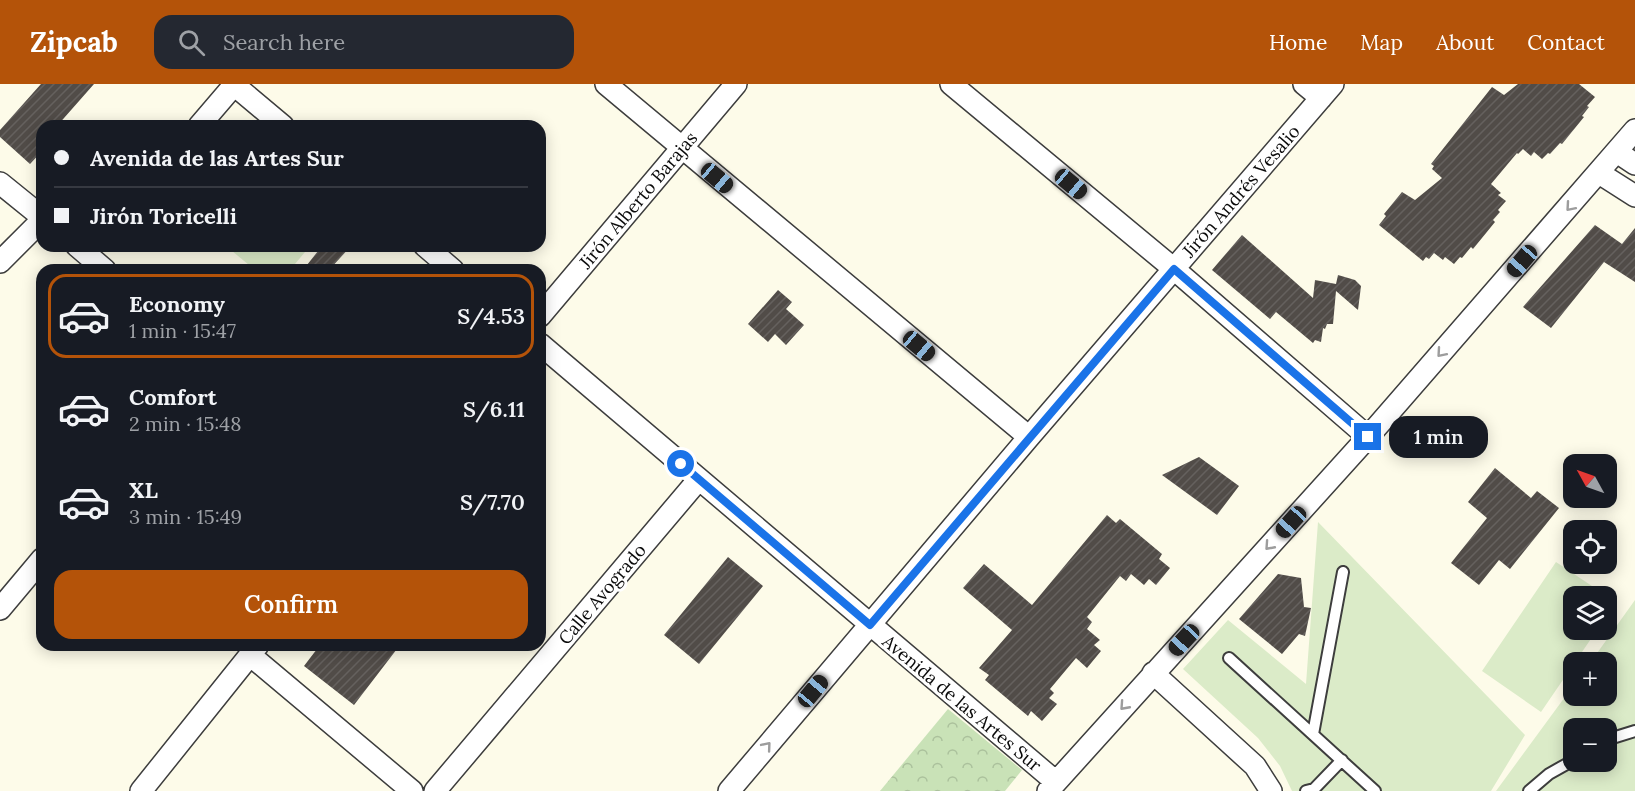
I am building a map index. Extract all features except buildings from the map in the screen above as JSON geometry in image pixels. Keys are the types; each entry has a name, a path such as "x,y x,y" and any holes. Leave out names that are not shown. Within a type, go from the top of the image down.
{"street":[{"path":"204,120 234,84 276,120"},
{"path":"606,84 1029,437"},
{"name":"Jirón Alberto Barajas","path":"546,309 736,84"},
{"path":"951,84 1174,269 1368,437"},
{"path":"1304,84 1327,91"},
{"name":"Jirón Andrés Vesalio","path":"729,791 1029,437 1327,91"},
{"path":"1052,786 1368,437 1635,130"},
{"path":"1617,152 1635,164"},
{"path":"1599,173 1635,196"},
{"path":"0,183 36,214"},
{"path":"0,262 36,225"},
{"path":"432,252 446,264"},
{"name":"Avenida de las Artes Sur","path":"546,349 870,625 1052,786"},
{"name":"Calle Avogrado","path":"435,791 699,479"},
{"path":"0,609 36,566"},
{"path":"141,791 253,651"},
{"path":"255,651 412,791"},
{"path":"1153,673 1255,766 1271,791"}],"lane":[{"path":"1313,734 1343,572"},
{"path":"1229,658 1375,791"},
{"path":"1617,737 1635,731"},
{"path":"1312,790 1342,760"},
{"path":"1529,791 1549,774 1563,766"}],"green space":[{"path":"233,252 305,252 295,264 248,264"},
{"path":"1318,522 1525,735 1491,791 1292,791 1280,766 1258,738 1183,669 1228,620 1306,684"},
{"path":"1556,562 1563,567 1563,574 1574,574 1592,586 1563,586 1563,640 1590,640 1582,652 1563,652 1563,680 1541,712 1482,671"},
{"path":"1635,600 1635,791 1496,791 1563,700 1563,706 1617,706 1617,652 1598,652 1606,640 1617,640 1617,625"},
{"path":"948,709 1022,770 1005,791 880,791"}],"route":[{"path":"681,464 870,625 1174,269 1368,437"}]}
